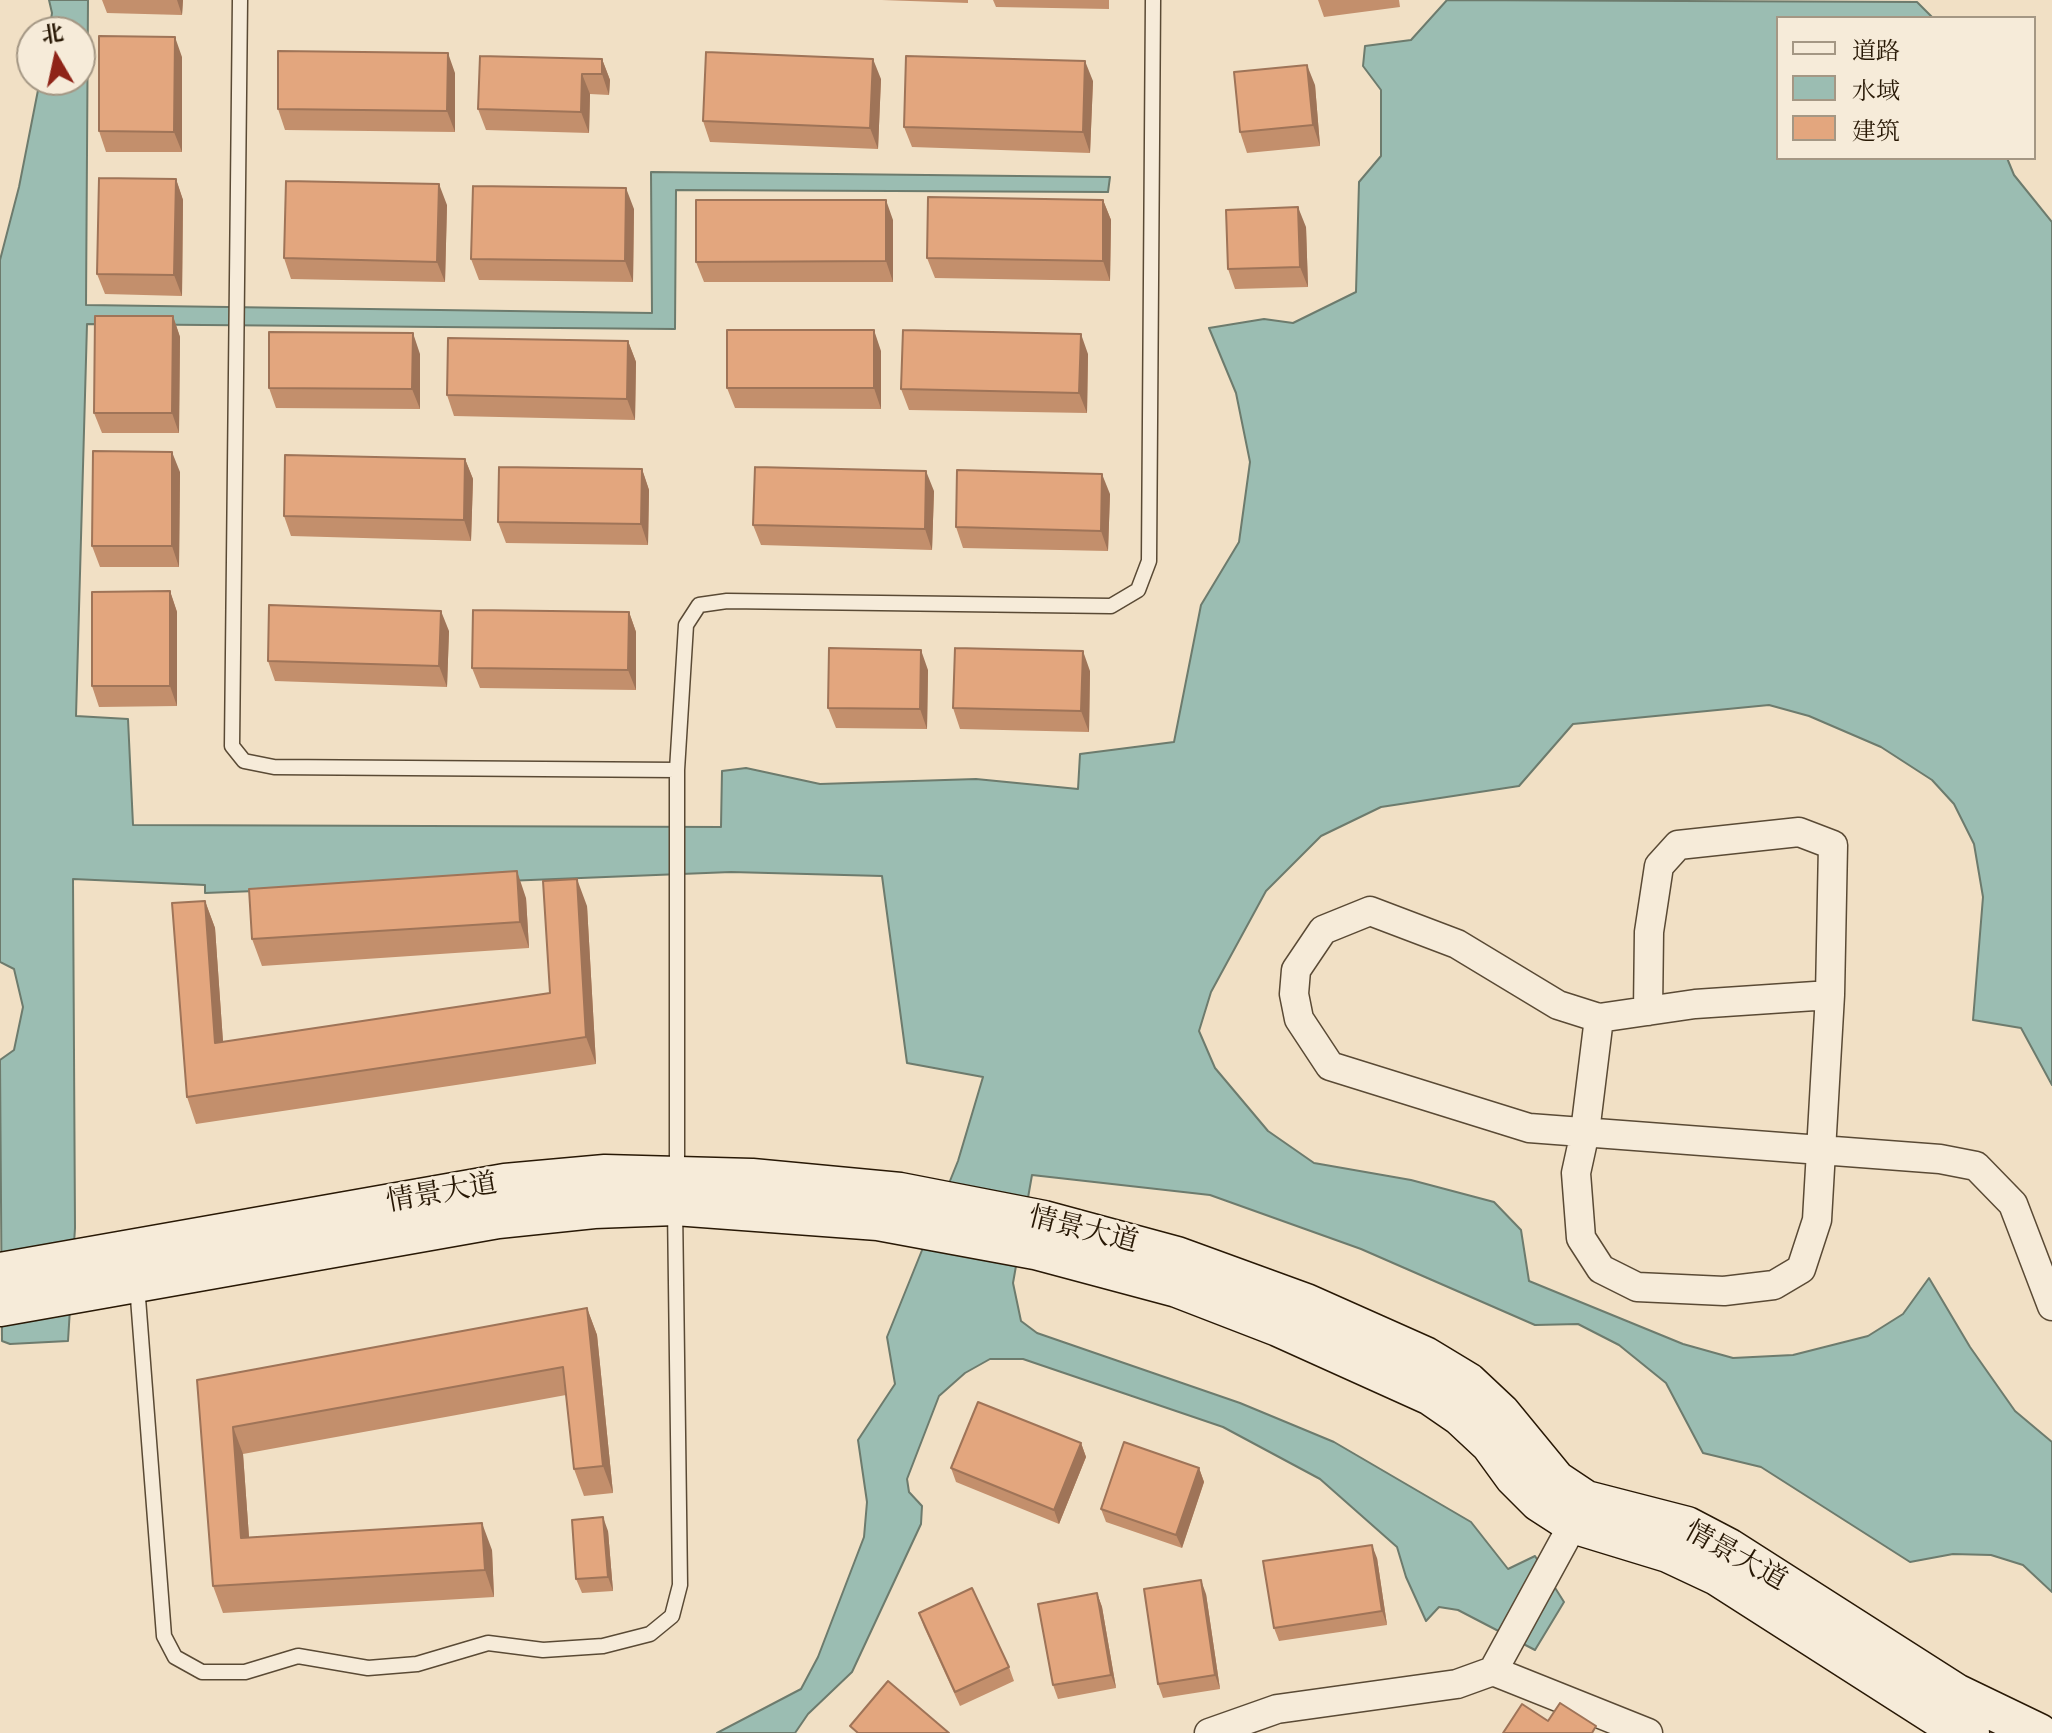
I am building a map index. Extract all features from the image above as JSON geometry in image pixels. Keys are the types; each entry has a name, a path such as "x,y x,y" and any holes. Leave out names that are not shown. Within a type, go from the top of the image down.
{"street":[{"path":"1599,1018 1585,1132 1576,1173 1581,1238 1601,1269 1637,1287 1724,1291 1774,1285 1801,1269 1817,1220 1830,995 1833,845 1799,832 1678,845 1659,866 1649,932 1648,1011"},
{"path":"1830,995 1599,1018 1558,1005 1457,944 1370,911 1323,930 1296,970 1294,994 1299,1019 1330,1066 1529,1128 1940,1159 1976,1166 2013,1204 2052,1306"},
{"name":"情景大道","path":"0,1307 125,1273 505,1183 605,1174 676,1190 898,1208 1190,1260 1306,1303 1425,1356 1468,1382 1501,1413 1556,1480 1572,1526"},
{"name":"情景大道","path":"0,1272 125,1273"},
{"name":"情景大道","path":"1572,1526 1668,1553 1717,1576 1942,1720 1970,1733"},
{"name":"情景大道","path":"1572,1526 1687,1526 1729,1548 1956,1693 2039,1733"},
{"path":"1209,1733 1277,1709 1457,1684 1499,1659 1572,1526"},
{"path":"1499,1659 1648,1733"}],"lane":[{"path":"240,0 232,746 244,761 274,767 677,770"},
{"path":"125,1273 164,1636 175,1657 202,1672 245,1672 298,1656 368,1668 417,1664 488,1643 543,1650 603,1646 650,1634 672,1616 680,1585 676,1190 677,770 686,625 699,605 727,601 1111,606 1138,590 1149,561 1153,0"}],"water":[{"path":"49,0 88,0 88,16 52,16"},
{"path":"1447,0 1917,2 1931,16 1776,16 1776,160 2008,160 2014,175 2052,222 2052,1085 2021,1028 1973,1020 1983,897 1974,844 1954,804 1932,780 1881,747 1809,716 1769,705 1573,724 1519,786 1381,807 1321,836 1266,891 1211,992 1199,1031 1215,1068 1268,1131 1314,1163 1411,1180 1494,1202 1521,1230 1529,1281 1683,1344 1733,1358 1793,1355 1868,1336 1903,1314 1929,1278 1970,1347 2015,1411 2052,1442 2052,1592 2023,1565 1991,1555 1953,1554 1910,1562 1761,1467 1703,1453 1666,1383 1619,1345 1578,1324 1535,1325 1361,1249 1210,1195 1032,1175 1013,1283 1021,1321 1037,1333 1240,1403 1334,1442 1471,1522 1508,1569 1535,1556 1564,1602 1535,1650 1458,1610 1439,1607 1426,1621 1406,1577 1397,1547 1320,1479 1223,1427 1023,1359 990,1359 965,1373 939,1396 907,1479 909,1492 922,1506 921,1524 852,1672 808,1714 795,1733 717,1733 801,1689 818,1657 864,1537 867,1502 858,1440 895,1384 887,1337 958,1161 983,1077 907,1063 882,876 731,872 205,893 205,885 73,879 75,1228 68,1341 10,1344 2,1341 0,1060 14,1050 23,1007 14,969 0,962 0,260 19,187 37,96 87,96 86,305 652,313 651,172 1110,177 1108,192 676,190 675,329 87,324 76,716 128,719 133,825 721,827 722,771 746,768 820,784 976,779 1078,789 1080,754 1174,742 1201,605 1239,542 1250,462 1236,393 1209,328 1264,319 1293,323 1356,292 1359,182 1381,156 1381,90 1363,66 1365,46 1411,40"}],"building":[{"path":"99,36 175,37 174,132 99,131"},
{"path":"278,51 448,53 447,111 278,109"},
{"path":"706,52 873,59 870,128 703,121"},
{"path":"480,56 602,59 602,74 582,74 581,112 478,109"},
{"path":"906,56 1085,61 1083,132 904,127"},
{"path":"1307,65 1313,125 1240,132 1234,72"},
{"path":"99,178 176,179 174,275 97,274"},
{"path":"286,181 439,184 437,262 284,258"},
{"path":"473,186 626,188 625,261 471,259"},
{"path":"928,197 1103,200 1103,261 927,258"},
{"path":"696,200 886,200 886,261 696,262"},
{"path":"1298,207 1300,267 1228,269 1226,210"},
{"path":"95,316 173,316 172,413 94,413"},
{"path":"727,330 874,330 874,388 727,388"},
{"path":"903,330 1081,334 1079,393 901,389"},
{"path":"269,332 413,333 412,389 269,388"},
{"path":"448,338 628,341 627,399 447,395"},
{"path":"93,451 172,452 172,546 92,546"},
{"path":"285,455 465,459 464,520 284,516"},
{"path":"499,467 642,469 641,524 498,522"},
{"path":"755,467 926,471 925,529 753,525"},
{"path":"957,470 1102,474 1101,531 956,527"},
{"path":"170,591 170,686 92,686 92,592"},
{"path":"269,605 441,611 439,666 268,661"},
{"path":"473,610 629,612 628,670 472,668"},
{"path":"829,648 921,650 920,709 828,708"},
{"path":"955,648 1083,651 1081,711 953,708"},
{"path":"517,871 520,922 252,939 249,889"},
{"path":"577,879 586,1037 187,1097 172,903 205,901 215,1043 550,993 543,881"},
{"path":"587,1308 603,1466 574,1469 563,1367 233,1427 241,1538 482,1523 485,1570 213,1586 197,1380"},
{"path":"978,1402 1081,1443 1054,1510 951,1468"},
{"path":"1124,1442 1199,1468 1176,1535 1101,1509"},
{"path":"603,1517 608,1577 576,1579 572,1520"},
{"path":"1372,1545 1382,1611 1274,1628 1263,1561"},
{"path":"1201,1580 1215,1675 1158,1684 1144,1589"},
{"path":"972,1588 1009,1667 955,1692 919,1613"},
{"path":"1097,1593 1111,1675 1053,1685 1038,1604"},
{"path":"888,1681 949,1733 858,1733 850,1726"},
{"path":"1560,1703 1596,1726 1592,1733 1503,1733 1522,1704 1548,1721"}]}
